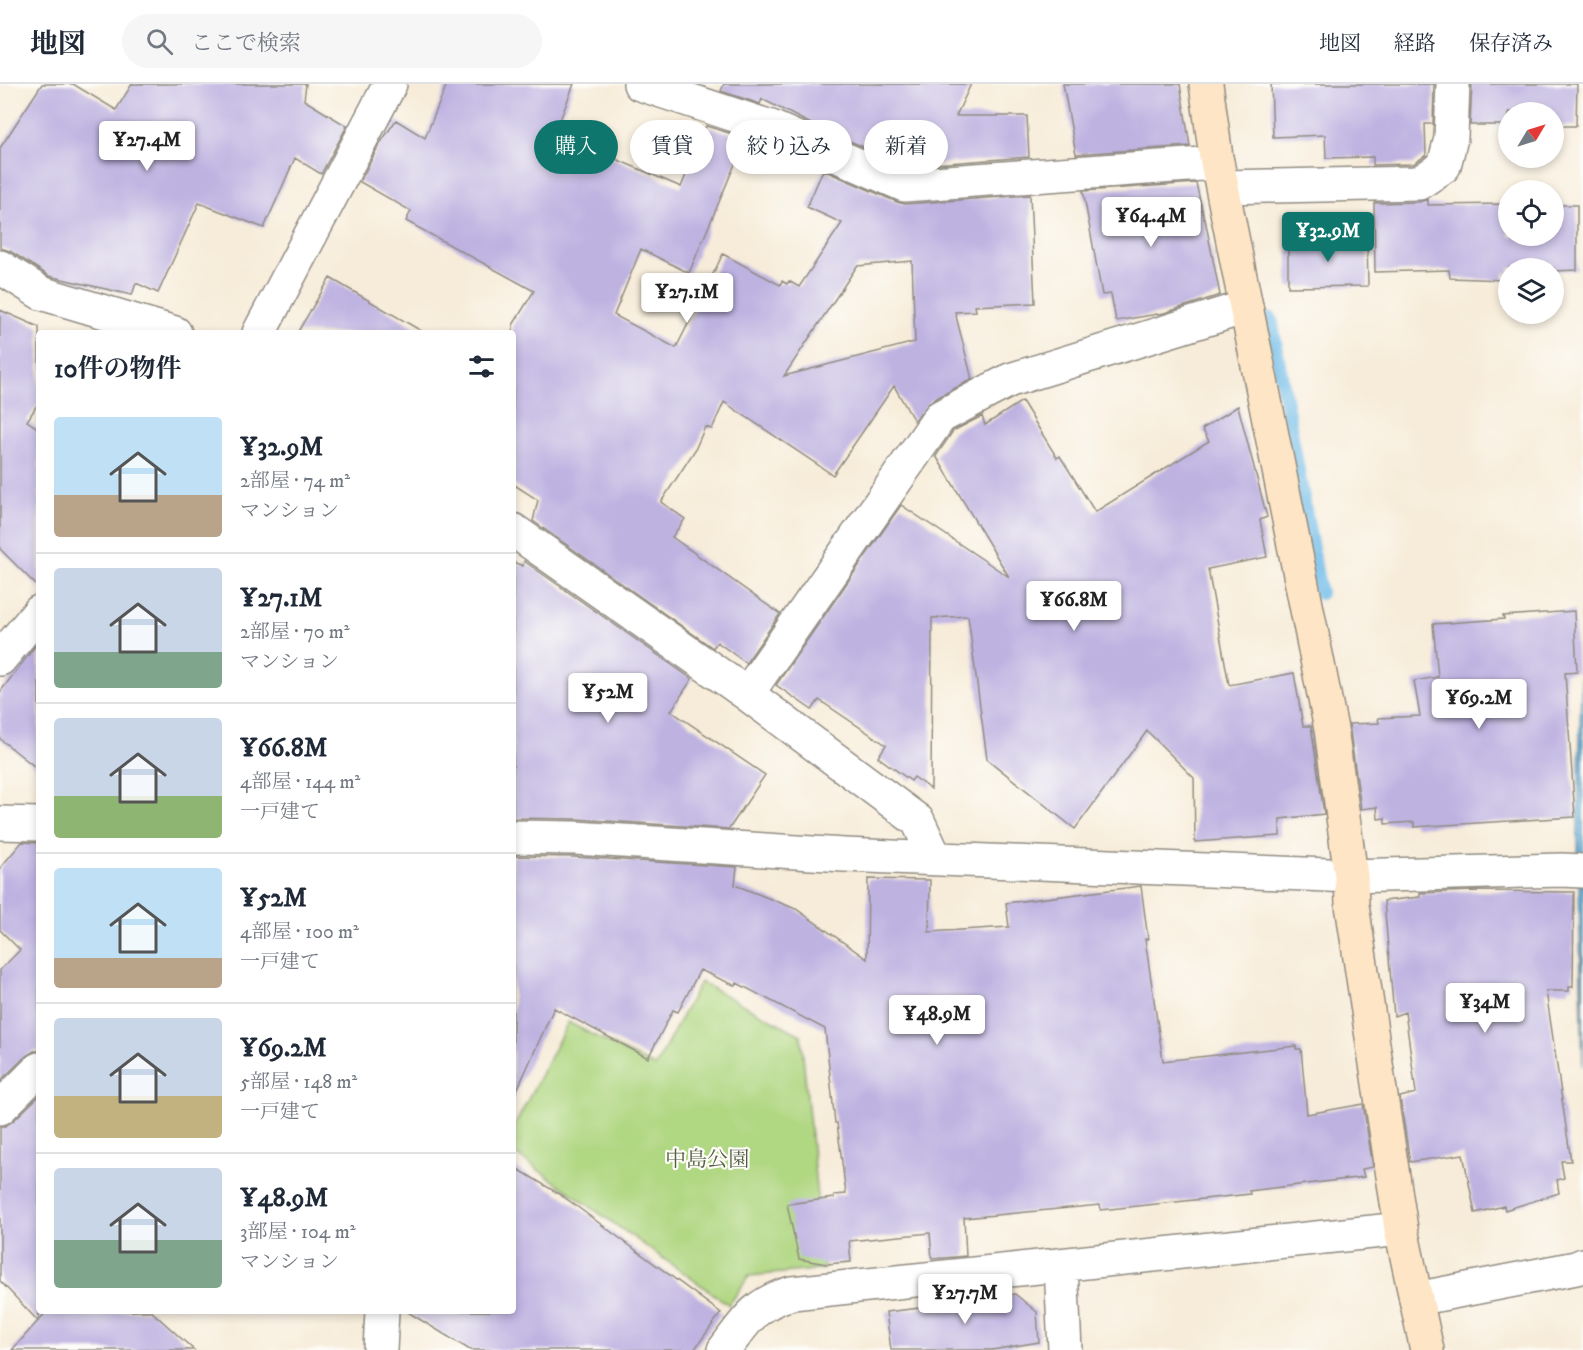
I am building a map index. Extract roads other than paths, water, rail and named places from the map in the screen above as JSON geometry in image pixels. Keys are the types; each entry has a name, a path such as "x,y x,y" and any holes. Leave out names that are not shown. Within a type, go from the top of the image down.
{"street":[{"path":"261,330 390,84"},
{"path":"640,84 771,128 904,185 1220,175 1419,183 1444,166 1451,138 1453,84"},
{"path":"1206,84 1220,175 1331,729 1351,876 1352,905 1401,1229 1427,1350"},
{"path":"0,267 41,292 165,330"},
{"path":"747,694 940,417 1010,380 1246,307"},
{"path":"516,532 747,694 918,821 935,858"},
{"path":"0,659 36,616"},
{"path":"0,823 36,824"},
{"path":"516,837 575,838 776,851 1351,876 1572,871"},
{"path":"0,1108 36,1072"},
{"path":"724,1350 748,1317 763,1304 792,1293 1401,1229"},
{"path":"1061,1266 1065,1350"},
{"path":"1416,1299 1579,1267"},
{"path":"380,1350 382,1314"}],"water":[{"path":"1583,573 1583,1067 1578,837"}],"waterway":[{"path":"1271,319 1320,593"}],"park label":[{"name":"中島公園","path":"707,1159"}]}
